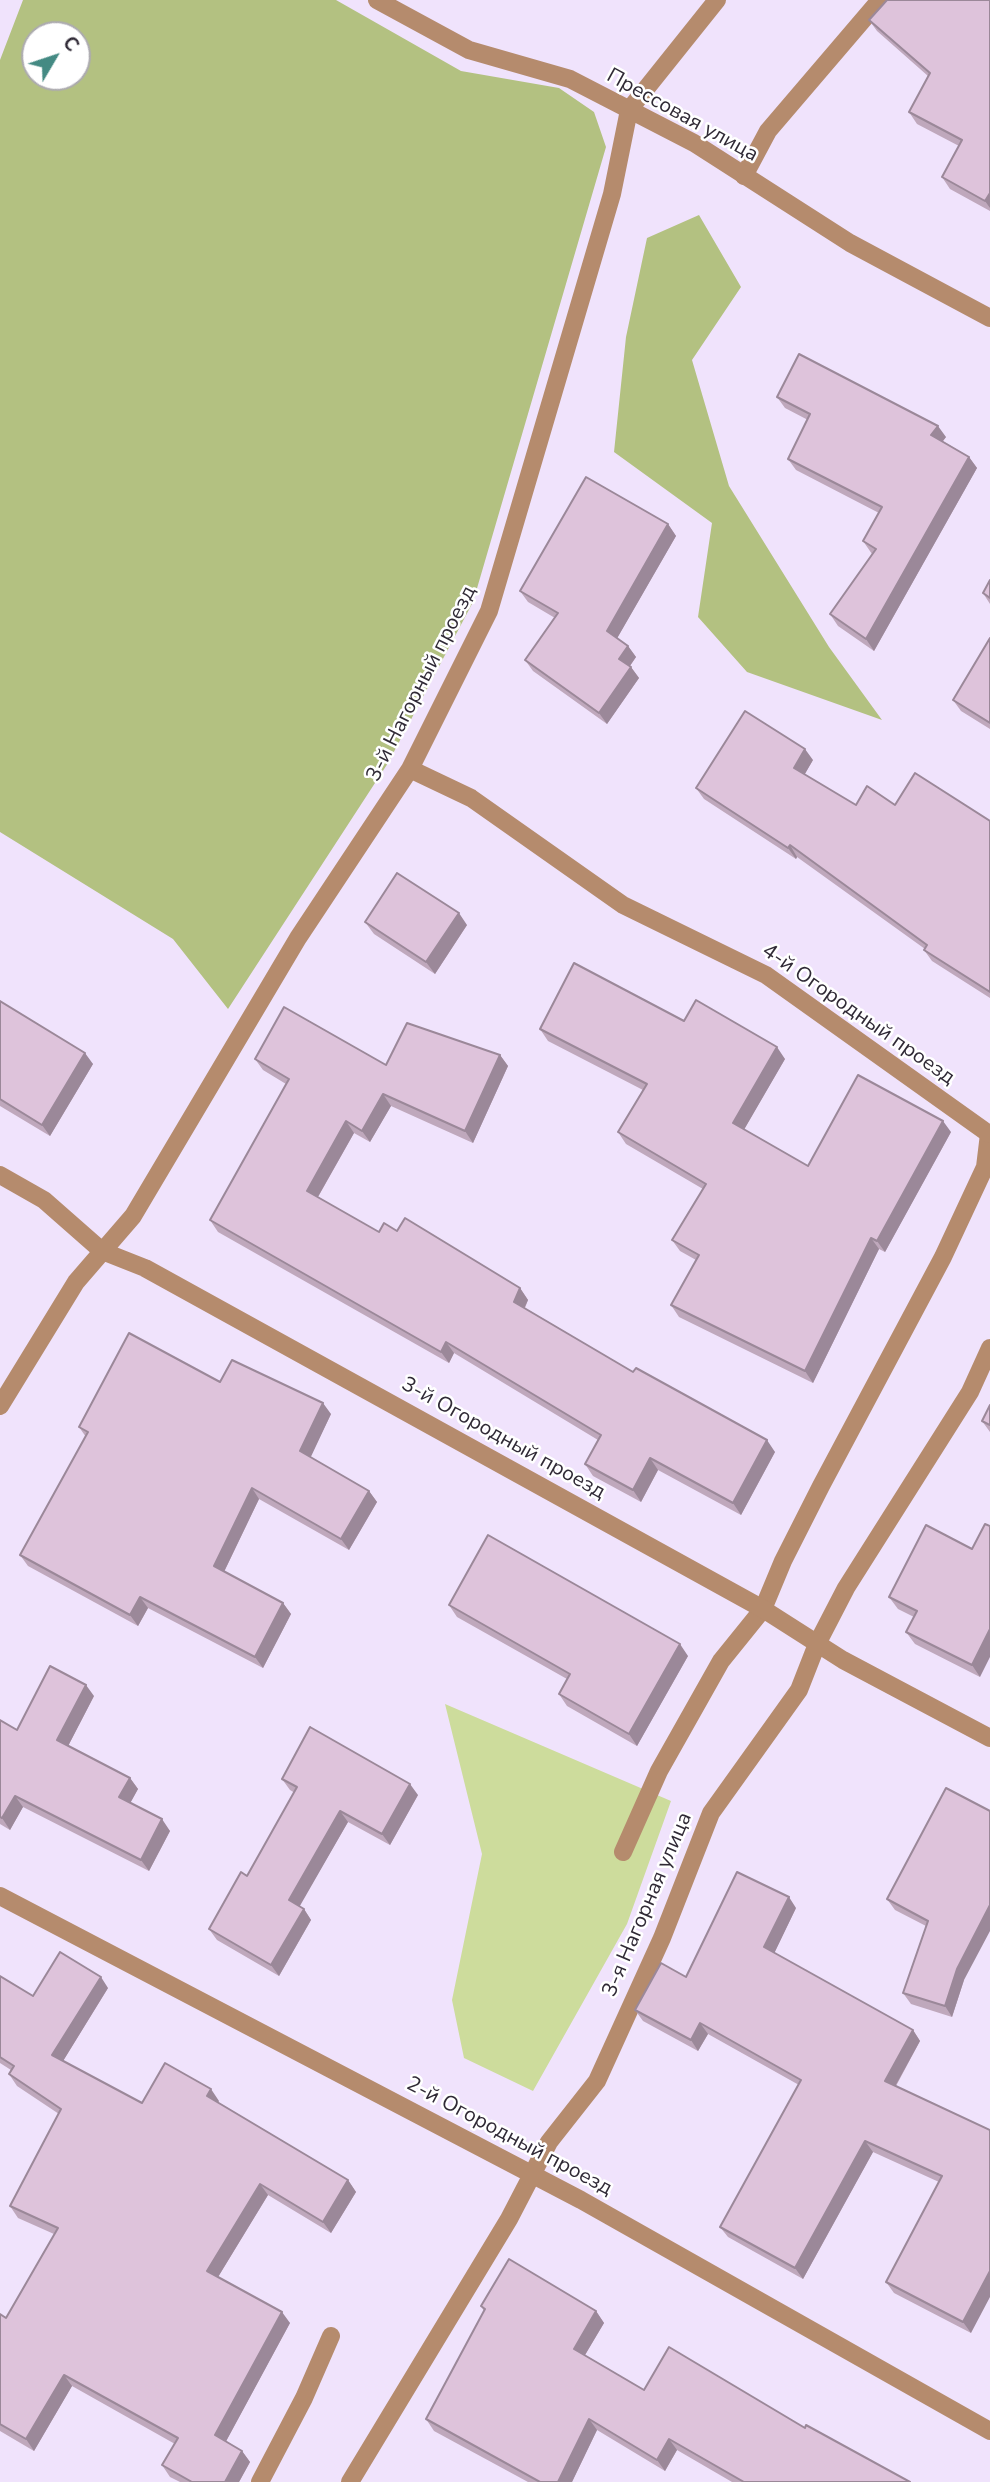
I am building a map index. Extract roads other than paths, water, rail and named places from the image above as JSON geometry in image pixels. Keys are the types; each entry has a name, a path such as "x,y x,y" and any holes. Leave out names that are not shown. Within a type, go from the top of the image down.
{"street":[{"name":"Прессовая улица","path":"377,0 470,50 570,79 694,144 850,243 990,318"},
{"name":"3-й Нагорный проезд","path":"0,1406 76,1282 133,1216 298,938 410,769 489,611 612,194 629,110 717,0"},
{"path":"744,176 768,131 880,0"},
{"name":"4-й Огородный проезд","path":"410,769 471,798 623,905 766,975 989,1134"},
{"path":"623,1852 659,1771 721,1661 763,1609 783,1561 821,1486 943,1257 985,1167 989,1134"},
{"name":"3-й Огородный проезд","path":"0,1175 44,1200 102,1251 145,1268 763,1609 843,1660 990,1738"},
{"name":"3-я Нагорная улица","path":"351,2482 509,2219 549,2142 597,2081 662,1938 711,1813 799,1690 817,1644 846,1588 970,1392 990,1348"},
{"name":"2-й Огородный проезд","path":"0,1896 581,2200 990,2431"},
{"path":"260,2482 304,2398 331,2336"}]}
